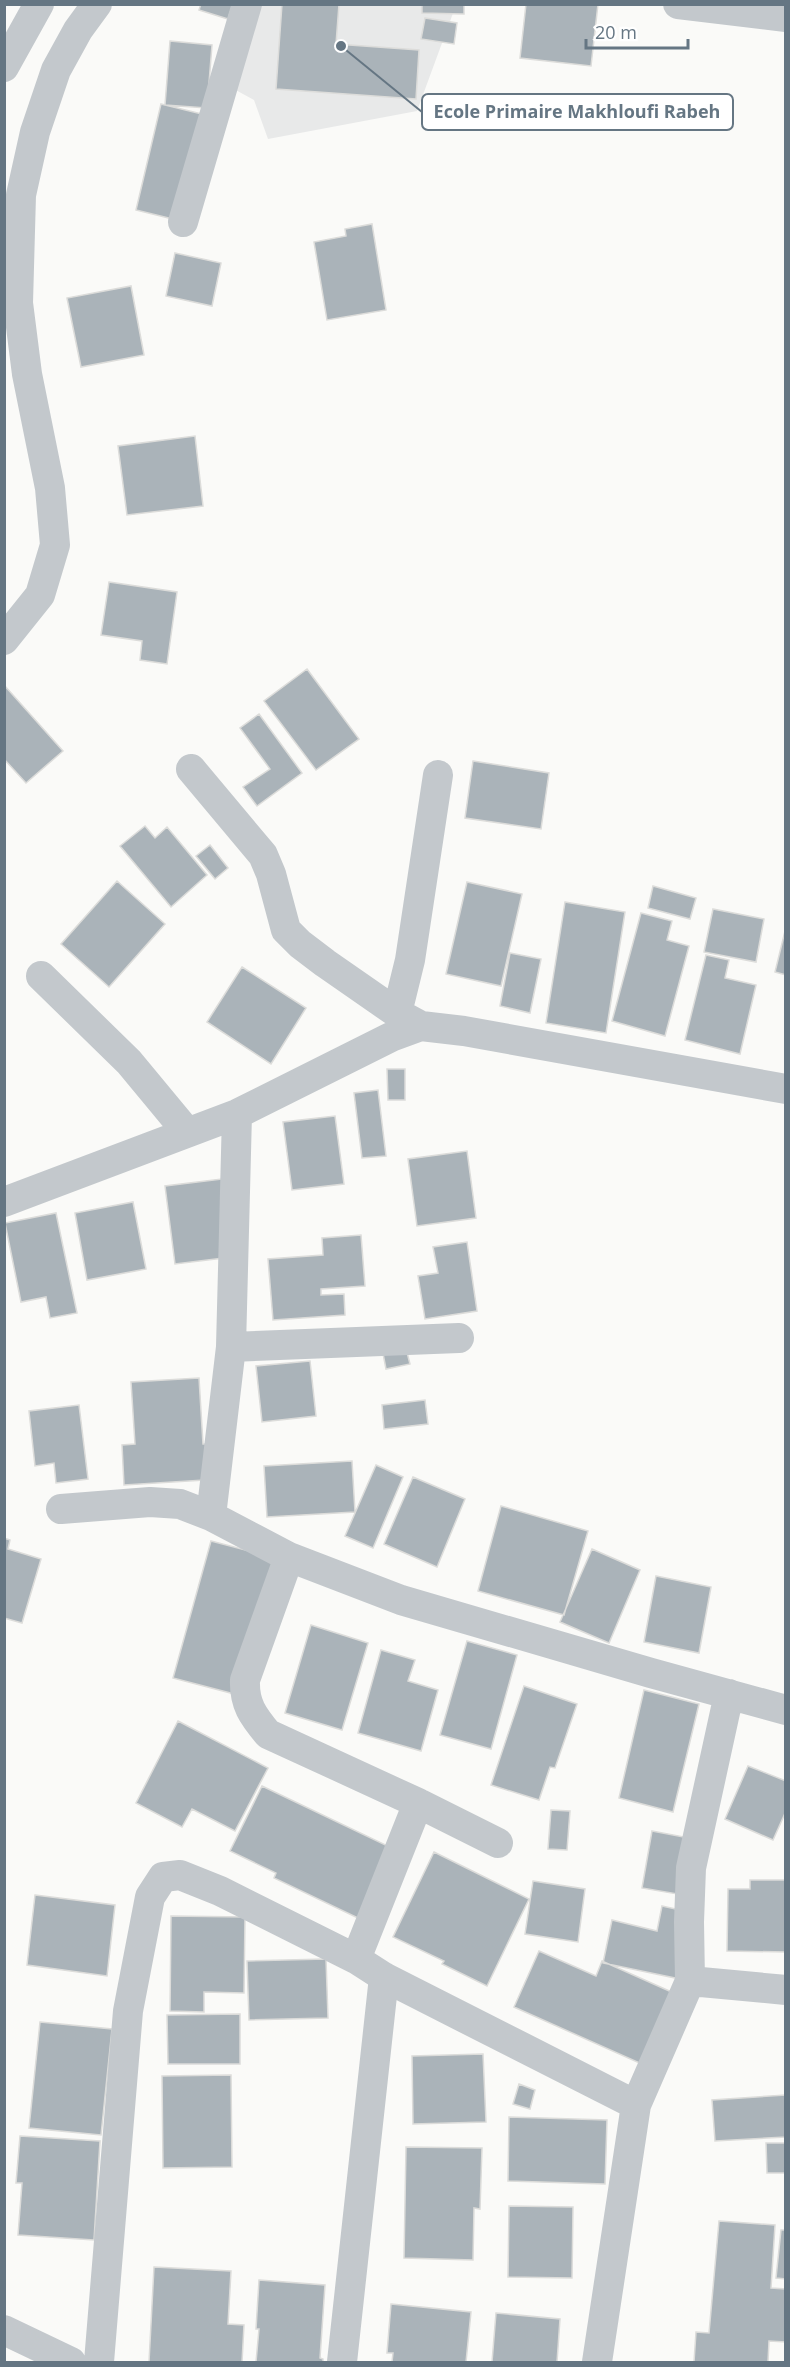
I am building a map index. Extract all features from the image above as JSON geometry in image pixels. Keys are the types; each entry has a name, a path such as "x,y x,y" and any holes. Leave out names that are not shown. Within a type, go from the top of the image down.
{"street":[{"path":"4,67 39,4"},
{"path":"4,640 40,595 55,545 50,488 27,374 18,303 21,195 35,132 56,69 78,30 97,4"},
{"path":"183,222 247,4"},
{"path":"678,4 786,17"},
{"path":"191,769 263,855 271,874 286,930 300,944 409,1020 786,1089"},
{"path":"4,1202 237,1114 391,1037 409,1020 410,960 438,775"},
{"path":"41,976 129,1062 187,1132"},
{"path":"211,1516 231,1347 237,1114"},
{"path":"231,1347 459,1338"},
{"path":"61,1509 150,1502 180,1504 211,1516 289,1557 401,1600 786,1710"},
{"path":"289,1557 245,1680 244,1696 254,1717 268,1734 418,1803 498,1843"},
{"path":"597,2362 636,2105 690,1981 689,1922 692,1868 729,1694"},
{"path":"356,1959 418,1803"},
{"path":"99,2362 128,2011 150,1897 163,1877 180,1875 220,1891 636,2105"},
{"path":"342,2362 384,1977"},
{"path":"690,1981 786,1989"},
{"path":"4,2330 71,2362"}],"shaded area":[{"path":"249,5 456,5 417,111 268,139 254,100 232,88"}],"building":[{"path":"201,4 233,4 228,19 199,10"},
{"path":"282,4 339,4 336,44 419,50 416,99 276,89"},
{"path":"422,4 464,4 464,14 422,13"},
{"path":"526,4 598,4 591,66 520,58"},
{"path":"425,18 457,23 454,44 421,39"},
{"path":"170,41 212,45 207,108 165,105"},
{"path":"161,104 210,116 185,222 136,210"},
{"path":"372,224 386,310 327,320 314,242 346,236 345,229"},
{"path":"175,253 221,263 212,306 166,296"},
{"path":"131,286 144,355 81,367 67,298"},
{"path":"195,436 203,506 127,515 118,446"},
{"path":"109,582 177,592 167,664 140,660 142,641 101,635"},
{"path":"307,669 359,739 316,770 264,701"},
{"path":"4,685 63,751 26,783 4,759"},
{"path":"259,714 302,773 257,806 243,787 270,769 240,728"},
{"path":"473,761 549,773 541,829 465,818"},
{"path":"145,826 155,838 167,827 207,875 171,907 120,846"},
{"path":"210,845 228,868 215,879 196,856"},
{"path":"117,881 165,924 109,987 61,944"},
{"path":"467,882 522,894 501,986 446,974"},
{"path":"653,886 696,898 690,919 648,908"},
{"path":"565,902 625,912 606,1033 546,1023"},
{"path":"713,909 764,919 756,962 704,952"},
{"path":"641,913 672,921 667,940 689,946 665,1036 612,1021"},
{"path":"786,927 786,975 775,972"},
{"path":"510,953 541,959 530,1013 500,1006"},
{"path":"706,955 729,960 725,978 756,985 740,1054 685,1040"},
{"path":"242,967 306,1008 271,1064 207,1022"},
{"path":"387,1069 405,1069 405,1100 388,1100"},
{"path":"378,1090 386,1156 362,1158 354,1093"},
{"path":"335,1116 344,1184 292,1190 283,1122"},
{"path":"467,1151 476,1218 417,1226 408,1159"},
{"path":"230,1178 240,1256 175,1264 165,1186"},
{"path":"133,1202 146,1269 87,1280 75,1213"},
{"path":"56,1213 77,1313 50,1318 46,1297 21,1302 5,1223"},
{"path":"361,1235 365,1286 321,1289 321,1295 344,1294 345,1315 273,1320 268,1259 323,1255 322,1238"},
{"path":"467,1242 477,1311 425,1319 418,1276 438,1273 433,1247"},
{"path":"402,1333 410,1364 386,1369 380,1338"},
{"path":"310,1361 316,1416 262,1422 256,1366"},
{"path":"199,1378 203,1444 219,1444 221,1479 124,1485 122,1445 135,1444 131,1382"},
{"path":"425,1400 428,1424 384,1429 382,1405"},
{"path":"79,1405 88,1479 56,1483 54,1463 35,1466 29,1411"},
{"path":"352,1461 355,1512 267,1517 264,1466"},
{"path":"376,1465 403,1477 373,1548 345,1536"},
{"path":"413,1477 465,1499 437,1567 384,1544"},
{"path":"501,1506 588,1531 564,1615 478,1591"},
{"path":"4,1538 10,1540 8,1549 41,1559 22,1623 4,1618"},
{"path":"211,1541 287,1561 242,1696 173,1678"},
{"path":"592,1549 640,1570 609,1643 560,1622"},
{"path":"656,1576 711,1587 699,1653 644,1642"},
{"path":"311,1625 368,1643 342,1730 285,1713"},
{"path":"467,1641 517,1655 491,1749 440,1735"},
{"path":"381,1650 415,1660 408,1681 438,1690 421,1751 358,1733"},
{"path":"524,1686 577,1704 555,1768 550,1767 539,1800 491,1785"},
{"path":"644,1690 699,1704 673,1812 619,1798"},
{"path":"178,1721 268,1768 235,1831 192,1809 182,1827 136,1803"},
{"path":"748,1766 786,1781 786,1811 773,1840 725,1819"},
{"path":"262,1786 394,1849 360,1919 274,1878 276,1873 230,1851"},
{"path":"551,1810 570,1811 567,1850 548,1849"},
{"path":"652,1831 705,1841 695,1897 642,1888"},
{"path":"434,1852 529,1899 487,1986 442,1964 444,1961 393,1937"},
{"path":"750,1880 786,1880 786,1952 727,1951 728,1889 750,1889"},
{"path":"533,1881 585,1889 578,1942 525,1934"},
{"path":"35,1895 115,1905 107,1976 27,1965"},
{"path":"662,1906 694,1913 680,1979 603,1963 612,1920 657,1931"},
{"path":"171,1916 245,1917 244,1993 204,1992 204,2012 170,2011"},
{"path":"539,1951 596,1976 602,1961 676,1994 644,2065 514,2007"},
{"path":"326,1959 328,2018 249,2020 247,1961"},
{"path":"240,2014 240,2064 168,2064 167,2015"},
{"path":"40,2022 112,2029 101,2135 29,2128"},
{"path":"483,2054 486,2122 413,2124 412,2056"},
{"path":"231,2075 232,2167 163,2168 162,2076"},
{"path":"519,2084 535,2090 530,2109 513,2104"},
{"path":"786,2095 786,2137 715,2141 712,2100"},
{"path":"509,2117 607,2120 605,2184 508,2181"},
{"path":"20,2136 100,2141 94,2240 18,2235 22,2183 16,2183"},
{"path":"766,2143 786,2143 786,2173 767,2173"},
{"path":"406,2147 482,2148 480,2209 474,2208 473,2260 404,2258"},
{"path":"509,2206 573,2207 572,2278 508,2277"},
{"path":"719,2221 775,2225 771,2288 786,2289 786,2342 769,2341 768,2362 694,2362 696,2332 709,2333"},
{"path":"781,2230 786,2230 786,2279 776,2278"},
{"path":"154,2267 231,2271 228,2324 244,2325 242,2362 149,2362"},
{"path":"259,2280 325,2285 320,2358 323,2362 256,2362"},
{"path":"391,2304 471,2312 466,2362 392,2362 393,2353 387,2353"},
{"path":"496,2313 560,2319 557,2362 492,2362"}],"place":[{"name":"Ecole Primaire Makhloufi Rabeh","path":"341,46"}]}
